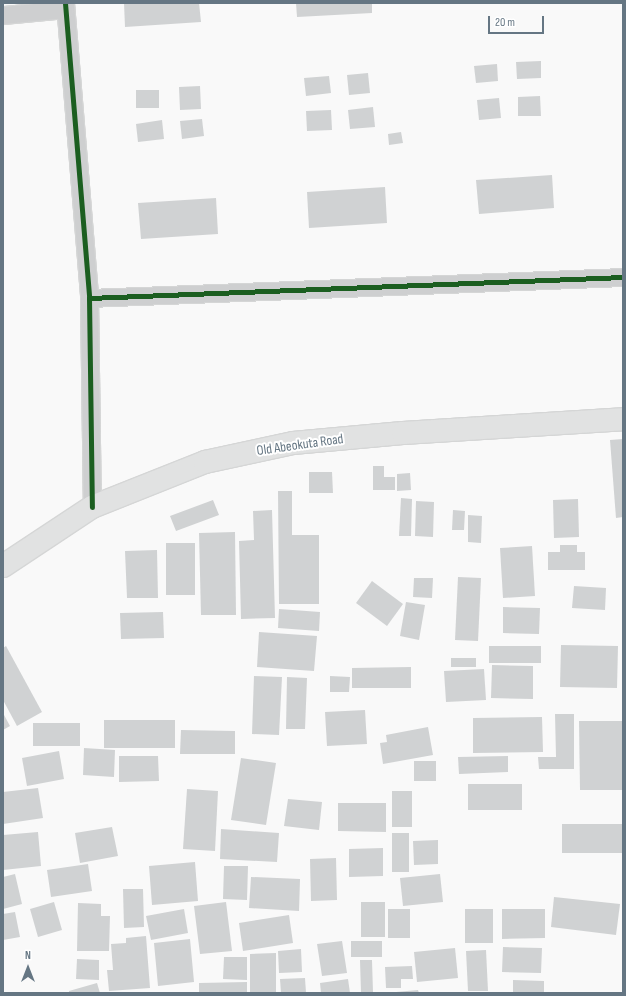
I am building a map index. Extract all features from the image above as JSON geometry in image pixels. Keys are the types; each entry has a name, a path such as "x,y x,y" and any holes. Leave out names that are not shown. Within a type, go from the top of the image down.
{"highway":[{"name":"Old Abeokuta Road","path":"3,566 92,507 205,462 293,443 403,433 623,419"}],"street":[{"path":"3,14 65,6 89,298 92,507"},
{"path":"89,298 623,277"}],"building":[{"path":"124,3 199,3 201,22 125,27"},
{"path":"296,3 372,3 372,13 297,17"},
{"path":"541,61 541,78 517,79 516,62"},
{"path":"497,64 498,81 476,83 474,66"},
{"path":"368,73 370,93 349,95 347,75"},
{"path":"329,76 331,93 306,96 304,78"},
{"path":"200,86 201,109 180,110 179,87"},
{"path":"136,90 159,90 159,108 136,108"},
{"path":"540,96 541,116 518,116 518,97"},
{"path":"499,98 501,118 479,120 477,100"},
{"path":"373,107 375,127 350,129 348,110"},
{"path":"331,110 332,130 307,131 306,111"},
{"path":"202,119 204,136 182,139 180,121"},
{"path":"162,120 164,139 138,142 136,124"},
{"path":"401,132 403,143 389,145 388,134"},
{"path":"552,175 554,208 479,214 476,180"},
{"path":"385,187 387,223 309,228 307,192"},
{"path":"216,198 218,234 141,239 138,203"},
{"path":"623,439 623,517 616,518 610,440"},
{"path":"373,466 384,466 384,477 395,477 395,490 373,490"},
{"path":"309,472 332,472 333,493 309,493"},
{"path":"410,473 411,490 397,491 397,474"},
{"path":"278,491 292,491 292,535 319,535 319,604 279,604"},
{"path":"401,498 412,499 411,536 399,536"},
{"path":"578,499 579,537 554,538 553,500"},
{"path":"213,500 219,515 176,531 170,516"},
{"path":"416,501 434,502 433,537 415,536"},
{"path":"272,510 275,618 241,619 239,541 254,540 253,511"},
{"path":"453,510 465,511 464,530 452,530"},
{"path":"468,515 482,516 481,543 468,542"},
{"path":"235,532 236,615 201,615 199,533"},
{"path":"166,543 195,543 195,595 166,595"},
{"path":"560,545 577,545 577,552 585,552 585,570 548,570 548,552 560,552"},
{"path":"532,546 535,596 503,598 500,548"},
{"path":"157,550 158,598 127,598 125,551"},
{"path":"458,577 481,578 478,641 455,640"},
{"path":"414,578 433,578 432,598 413,597"},
{"path":"372,581 403,604 387,626 356,603"},
{"path":"574,586 606,588 605,610 572,608"},
{"path":"406,602 425,605 419,640 400,636"},
{"path":"503,607 540,608 539,634 503,633"},
{"path":"279,609 320,612 319,631 278,628"},
{"path":"163,612 164,638 121,639 120,613"},
{"path":"259,632 317,636 314,671 257,667"},
{"path":"561,645 618,646 617,688 560,687"},
{"path":"6,646 42,712 17,726 3,700 3,648"},
{"path":"489,646 541,646 541,663 489,663"},
{"path":"451,658 476,658 476,667 451,667"},
{"path":"492,665 533,666 533,699 491,698"},
{"path":"411,667 411,688 352,688 352,668"},
{"path":"484,669 486,700 446,702 444,671"},
{"path":"254,676 282,677 279,735 252,734"},
{"path":"330,676 350,677 349,692 330,692"},
{"path":"287,677 307,678 305,729 286,729"},
{"path":"365,710 367,744 327,746 325,712"},
{"path":"3,713 10,726 3,730"},
{"path":"555,714 574,714 574,769 539,769 538,757 556,757"},
{"path":"542,717 543,752 473,753 473,718"},
{"path":"104,720 175,720 175,748 104,748"},
{"path":"579,721 623,721 623,790 580,790"},
{"path":"33,723 80,723 80,746 33,746"},
{"path":"428,727 433,755 383,764 380,743 387,742 386,735"},
{"path":"181,730 235,731 235,754 180,754"},
{"path":"84,748 115,750 114,777 83,775"},
{"path":"59,751 64,779 27,786 22,758"},
{"path":"119,756 158,756 159,781 119,782"},
{"path":"508,756 508,772 459,774 458,757"},
{"path":"241,758 276,763 266,825 231,820"},
{"path":"414,761 436,761 436,781 414,781"},
{"path":"468,784 522,784 522,810 468,810"},
{"path":"38,788 43,818 3,824 3,792"},
{"path":"187,789 218,791 215,851 183,849"},
{"path":"392,791 412,791 412,827 392,827"},
{"path":"288,799 322,802 319,830 284,826"},
{"path":"338,803 386,803 386,832 338,831"},
{"path":"562,824 622,824 622,853 562,853"},
{"path":"112,827 118,856 80,863 75,833"},
{"path":"221,829 279,833 277,862 220,859"},
{"path":"38,832 41,866 3,870 3,835"},
{"path":"392,833 409,833 409,872 392,872"},
{"path":"438,840 438,864 414,865 413,841"},
{"path":"383,848 383,876 349,877 349,849"},
{"path":"336,858 337,900 311,901 310,859"},
{"path":"195,862 198,901 152,905 149,866"},
{"path":"88,864 92,891 51,897 47,870"},
{"path":"224,866 248,866 247,900 223,899"},
{"path":"15,874 22,904 3,909 3,877"},
{"path":"440,874 443,902 403,906 400,878"},
{"path":"251,877 300,879 299,911 249,908"},
{"path":"123,889 143,889 144,927 124,928"},
{"path":"554,897 620,904 616,935 551,927"},
{"path":"54,902 62,930 38,937 30,909"},
{"path":"226,902 232,951 200,954 194,906"},
{"path":"361,902 385,902 385,937 361,937"},
{"path":"78,903 101,904 101,916 110,916 109,951 77,951"},
{"path":"184,909 188,933 151,940 146,916"},
{"path":"388,909 410,909 410,938 388,938"},
{"path":"465,909 493,909 493,943 465,943"},
{"path":"502,909 545,909 545,938 502,939"},
{"path":"15,912 20,937 3,940 3,914"},
{"path":"289,915 293,943 243,951 239,923"},
{"path":"146,936 150,988 109,991 107,970 113,970 111,944 126,943 126,938"},
{"path":"190,939 194,982 158,986 154,943"},
{"path":"342,941 347,973 322,976 317,944"},
{"path":"351,941 382,941 382,957 351,957"},
{"path":"503,947 542,948 541,973 502,972"},
{"path":"455,948 458,978 417,982 414,952"},
{"path":"301,949 302,972 279,973 278,951"},
{"path":"486,950 488,991 468,991 466,951"},
{"path":"276,953 276,993 250,993 250,954"},
{"path":"224,957 247,957 247,980 223,979"},
{"path":"77,959 99,960 99,980 76,979"},
{"path":"360,960 372,960 373,993 361,993"},
{"path":"412,966 413,979 401,979 401,988 386,988 385,967"},
{"path":"305,978 306,993 281,993 280,979"},
{"path":"348,979 350,993 321,993 320,983"},
{"path":"513,980 544,981 544,993 513,993"},
{"path":"247,982 247,993 199,993 199,983"},
{"path":"97,983 100,993 69,993 69,991"},
{"path":"418,990 419,993 396,993 396,992"}],"cycle path":[{"path":"65,3 89,298 92,507"},
{"path":"89,298 623,277"}]}
